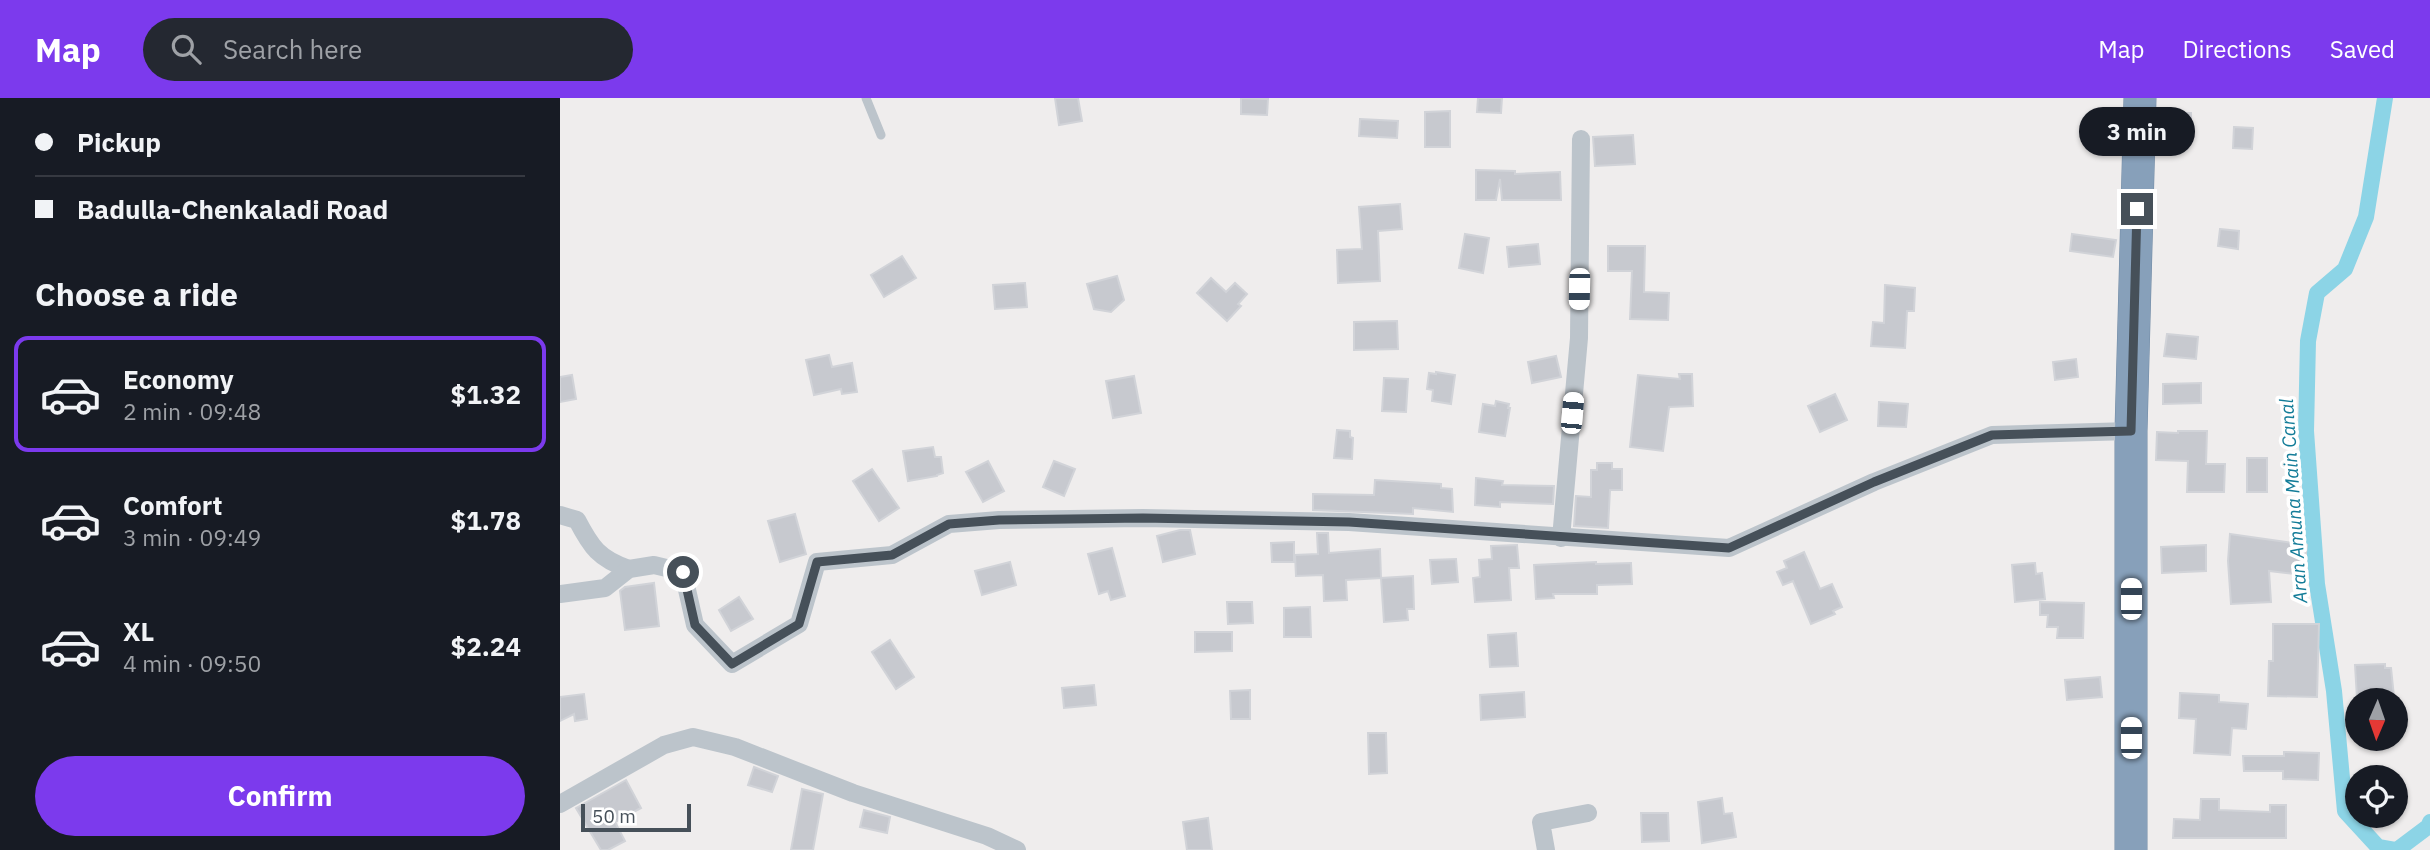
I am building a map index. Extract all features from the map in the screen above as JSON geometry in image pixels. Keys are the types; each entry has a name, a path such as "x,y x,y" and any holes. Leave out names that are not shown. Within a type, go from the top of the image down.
{"highway":[{"path":"2131,850 2131,431 2140,98"}],"street":[{"path":"1561,538 1579,338 1581,139"},
{"path":"560,515 577,520 596,552 614,564 629,569 654,565 683,572 695,625 732,664 799,624 817,562 892,555 949,524 999,520 1143,518 1335,522 1729,548 1874,482 1992,435 2131,431"},
{"path":"560,594 605,588 629,569"},
{"path":"560,804 664,745 693,737 735,747 853,793 987,836 1017,850"},
{"path":"1546,850 1541,822 1588,813"}],"lane":[{"path":"866,98 881,135"}],"building":[{"path":"1055,98 1078,98 1082,121 1059,125"},
{"path":"1241,98 1268,99 1267,115 1241,114"},
{"path":"1478,98 1502,98 1501,113 1477,112"},
{"path":"1450,111 1450,147 1425,147 1425,112"},
{"path":"2158,113 2191,113 2191,134 2157,134"},
{"path":"1360,119 1398,121 1397,138 1359,136"},
{"path":"2234,127 2253,128 2252,149 2233,148"},
{"path":"1633,135 1635,164 1595,166 1593,137"},
{"path":"1476,170 1515,171 1515,174 1560,172 1561,200 1502,200 1500,179 1496,200 1476,200"},
{"path":"1400,204 1402,229 1378,231 1380,281 1338,283 1337,250 1362,249 1359,207"},
{"path":"2220,229 2239,231 2238,249 2218,246"},
{"path":"1465,234 1489,238 1483,273 1459,268"},
{"path":"2072,234 2116,240 2113,257 2070,251"},
{"path":"1538,244 1540,264 1509,267 1507,247"},
{"path":"1608,246 1645,246 1644,292 1669,293 1668,320 1630,319 1632,271 1608,271"},
{"path":"902,256 916,278 884,297 871,275"},
{"path":"1117,276 1124,300 1111,312 1094,309 1087,284"},
{"path":"1211,278 1226,292 1235,283 1247,294 1238,304 1241,306 1227,321 1197,293"},
{"path":"1025,283 1027,307 995,309 993,285"},
{"path":"1885,285 1915,288 1914,311 1907,311 1905,348 1871,346 1873,322 1884,323"},
{"path":"1397,321 1398,349 1354,350 1354,322"},
{"path":"2167,334 2198,337 2196,359 2164,356"},
{"path":"829,355 832,367 852,363 857,392 842,394 841,389 814,395 806,360"},
{"path":"1556,356 1561,377 1532,383 1528,362"},
{"path":"2076,359 2078,377 2055,380 2053,362"},
{"path":"1429,373 1455,375 1451,404 1432,401 1433,390 1427,389"},
{"path":"1679,374 1692,374 1693,406 1669,407 1663,451 1630,447 1638,375 1680,379"},
{"path":"572,375 576,399 560,402 560,377"},
{"path":"1134,376 1141,413 1113,418 1106,381"},
{"path":"1384,378 1408,379 1406,412 1382,411"},
{"path":"2201,383 2201,403 2163,404 2163,384"},
{"path":"1835,394 1847,420 1820,432 1808,406"},
{"path":"1496,401 1509,404 1505,436 1479,432 1483,404 1495,406"},
{"path":"1879,402 1908,404 1906,427 1878,426"},
{"path":"1337,430 1350,431 1350,437 1353,438 1352,459 1334,458"},
{"path":"2207,431 2206,464 2225,464 2224,492 2187,492 2188,461 2156,460 2157,432"},
{"path":"933,447 935,457 941,457 943,473 908,481 903,451"},
{"path":"2247,458 2267,458 2267,492 2247,492"},
{"path":"988,461 1004,491 983,502 966,472"},
{"path":"1054,461 1075,469 1064,496 1043,487"},
{"path":"1597,463 1612,463 1612,469 1622,469 1622,490 1610,490 1608,528 1574,526 1576,496 1591,497 1591,470 1597,470"},
{"path":"872,469 899,508 879,521 853,481"},
{"path":"1476,478 1503,481 1502,485 1554,486 1553,504 1500,502 1500,507 1475,505"},
{"path":"1375,480 1441,484 1441,488 1452,489 1453,512 1413,508 1413,514 1313,510 1313,494 1374,495"},
{"path":"795,514 806,554 780,562 768,521"},
{"path":"1190,530 1195,554 1163,562 1157,536"},
{"path":"1317,533 1328,533 1329,553 1380,549 1381,578 1346,580 1347,600 1324,601 1323,575 1296,576 1295,555 1318,554"},
{"path":"2230,534 2307,545 2303,575 2269,571 2271,602 2231,604 2228,561"},
{"path":"1294,542 1294,562 1272,562 1271,543"},
{"path":"1517,545 1519,568 1509,568 1511,600 1475,602 1473,578 1480,577 1479,560 1492,559 1491,546"},
{"path":"2206,545 2206,571 2162,573 2161,547"},
{"path":"1112,548 1125,596 1111,600 1108,591 1099,594 1088,554"},
{"path":"1804,552 1820,589 1832,584 1842,607 1833,611 1835,614 1811,624 1793,581 1783,585 1777,572 1787,568 1784,561"},
{"path":"1456,559 1458,582 1432,584 1430,560"},
{"path":"1010,562 1016,585 982,595 975,571"},
{"path":"1631,563 1632,584 1597,585 1597,594 1553,594 1554,598 1536,599 1534,565"},
{"path":"2035,563 2036,574 2042,573 2045,599 2015,602 2012,565"},
{"path":"1413,576 1414,609 1407,609 1408,620 1384,622 1381,578"},
{"path":"654,583 659,626 625,630 620,591 625,587"},
{"path":"739,597 753,619 731,631 719,610"},
{"path":"1227,602 1252,602 1253,623 1228,624"},
{"path":"2040,602 2084,603 2083,638 2057,638 2058,627 2047,627 2048,615 2040,615"},
{"path":"1310,607 1311,637 1284,637 1284,608"},
{"path":"2273,624 2319,624 2317,697 2268,696 2269,661 2273,661"},
{"path":"1195,632 1232,632 1232,651 1195,652"},
{"path":"1516,633 1518,666 1490,667 1488,635"},
{"path":"890,640 914,677 896,689 872,652"},
{"path":"2385,664 2385,668 2391,668 2393,688 2356,688 2355,665"},
{"path":"2100,677 2102,697 2067,700 2065,680"},
{"path":"1094,685 1096,705 1064,708 1062,688"},
{"path":"1250,690 1250,719 1231,719 1230,691"},
{"path":"1524,692 1525,717 1481,720 1480,695"},
{"path":"2180,693 2219,695 2219,702 2248,704 2246,729 2232,728 2230,755 2194,753 2196,719 2179,718"},
{"path":"584,694 587,719 575,721 574,714 560,721 560,697"},
{"path":"1368,733 1386,733 1387,773 1369,774"},
{"path":"2284,752 2319,753 2318,780 2283,779 2283,771 2244,771 2243,756 2284,756"},
{"path":"754,767 778,776 772,792 748,785"},
{"path":"626,780 641,808 615,822 625,841 608,850 601,850 576,808"},
{"path":"802,789 823,794 813,850 791,850"},
{"path":"1722,798 1724,814 1732,813 1736,837 1702,843 1698,802"},
{"path":"2201,799 2219,799 2219,810 2270,812 2270,805 2286,805 2286,838 2173,838 2174,819 2200,820"},
{"path":"864,810 890,817 887,833 860,827"},
{"path":"1641,813 1668,813 1669,841 1642,842"},
{"path":"1208,818 1212,850 1187,850 1183,822"}],"waterway":[{"name":"Aran Amuna Main Canal","path":"2385,98 2366,217 2345,269 2317,293 2308,341 2306,431 2317,584 2334,691 2345,811 2378,847 2395,850"},
{"name":"Aran Amuna Main Canal","path":"2397,850 2429,826 2430,822"}],"route":[{"path":"683,572 695,625 732,664 799,624 817,562 892,555 949,524 999,520 1143,518 1349,522 1729,548 1874,482 1992,435 2131,431 2137,209"}]}
